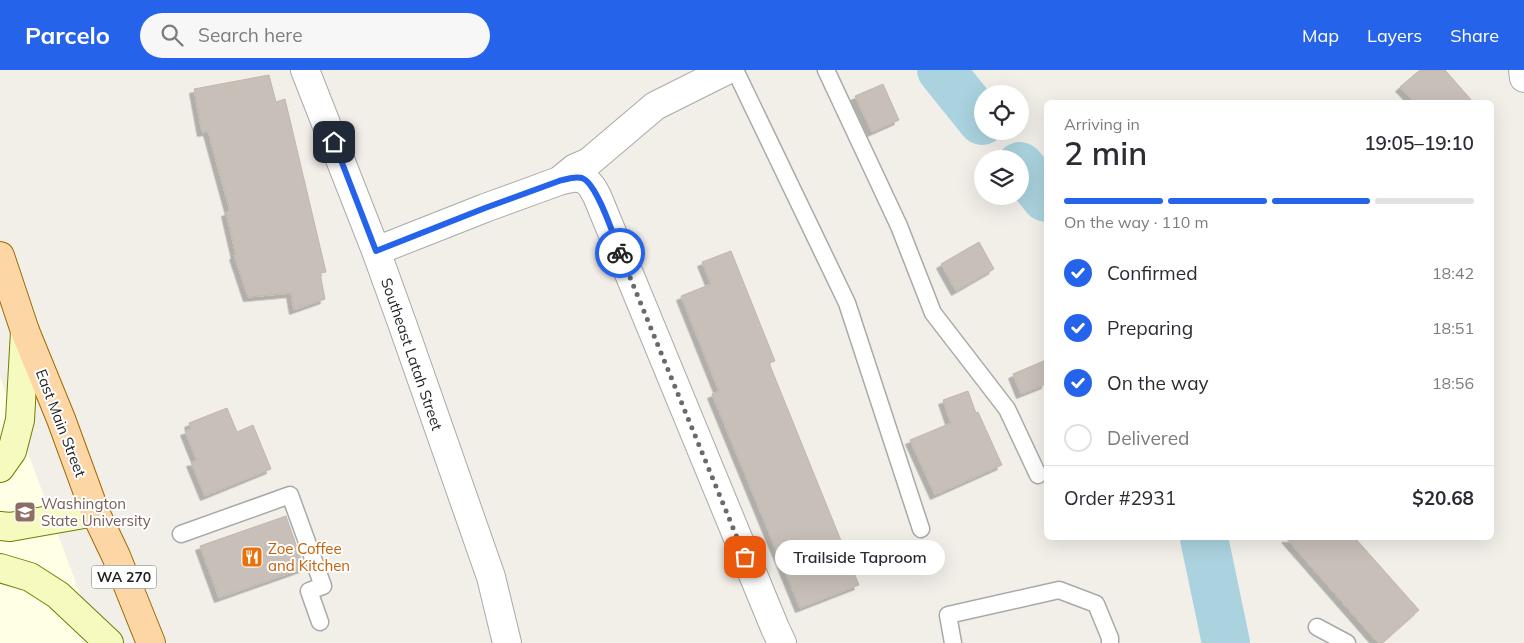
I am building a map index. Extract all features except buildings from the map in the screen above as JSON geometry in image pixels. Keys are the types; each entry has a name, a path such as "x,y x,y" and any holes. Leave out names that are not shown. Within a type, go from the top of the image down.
{"main road":[{"name":"East Main Street","path":"0,256 25,331 61,419 95,512 116,556 151,643"},
{"path":"0,468 12,451 20,420 25,331"},
{"path":"0,526 10,527 95,512"},
{"path":"0,568 30,577 58,595 109,643"}],"street":[{"name":"Southeast Latah Street","path":"305,70 376,251 490,578 507,643"},
{"path":"559,181 575,168 589,162 655,106 727,70"},
{"path":"1523,70 1524,78"},
{"path":"376,251 559,181 581,177 591,185 774,628 782,643"}],"lane":[{"path":"735,70 847,303 921,529"},
{"path":"826,70 899,226 933,313 1007,409 1038,475"},
{"path":"180,534 290,495 323,586 309,592 320,622"},
{"path":"953,643 948,615 1059,590 1096,604 1110,638 1110,643"},
{"path":"1317,627 1347,643"}],"shaded area":[{"name":"Washington State University","path":"0,376 2,382 98,643 0,643"}],"waterway":[{"path":"941,70 974,111"},
{"path":"1029,177 1044,196"},
{"path":"1204,540 1226,643"}],"way so far":[{"path":"620,253 745,557"}],"place":[{"name":"Washington State University","path":"25,512"},
{"name":"Zoe Coffee and Kitchen","path":"252,557"},
{"name":"Trailside Taproom","path":"745,557"}],"route":[{"path":"334,142 376,251 559,181 581,177 591,185 597,196 620,253"}]}
